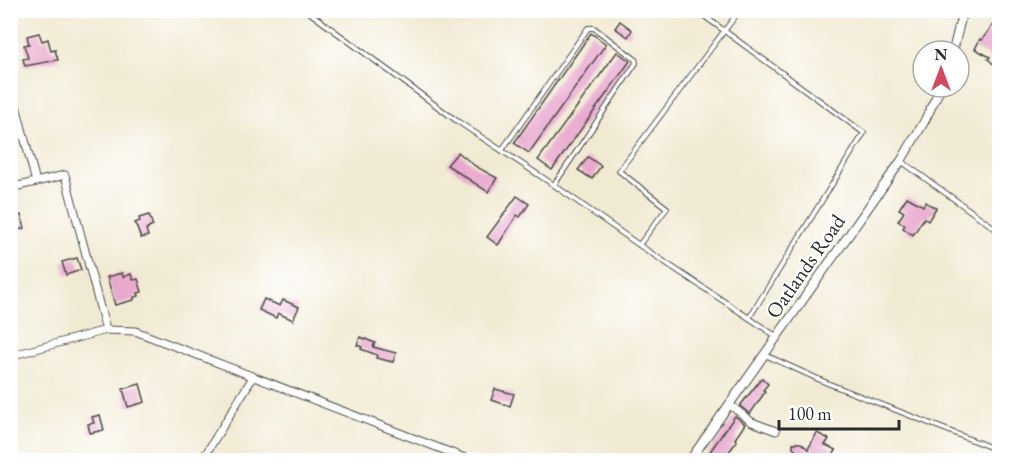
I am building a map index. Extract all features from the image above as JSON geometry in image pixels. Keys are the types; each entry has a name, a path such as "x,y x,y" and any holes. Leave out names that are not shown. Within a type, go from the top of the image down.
{"street":[{"path":"956,39 963,11"},
{"path":"10,83 36,182"},
{"name":"Oatlands Road","path":"690,460 901,160 935,99"},
{"path":"10,188 65,175 106,330"},
{"path":"10,356 106,330 135,331 470,460"},
{"path":"202,460 252,377"},
{"path":"730,405 752,422 776,431"}],"lane":[{"path":"696,10 864,133 749,318"},
{"path":"639,245 667,208 619,171 740,10"},
{"path":"889,10 934,15 963,11"},
{"path":"309,12 457,121 777,337"},
{"path":"502,150 588,28 594,28 636,59 636,63 554,185"},
{"path":"901,160 999,232"},
{"path":"765,355 827,383 999,451"}],"building":[{"path":"999,16 999,69 988,59 990,57 975,49 980,39 982,40"},
{"path":"620,21 632,30 628,37 615,28"},
{"path":"39,33 42,41 48,39 51,51 55,50 58,60 25,66 23,59 28,58 24,45 29,44 27,36"},
{"path":"591,33 606,44 529,153 514,143"},
{"path":"617,52 630,61 552,170 538,160"},
{"path":"458,152 475,166 497,178 488,192 447,165"},
{"path":"588,157 601,166 592,179 578,170"},
{"path":"517,196 529,204 520,217 517,215 498,245 487,237"},
{"path":"907,197 923,206 925,202 936,208 928,221 924,218 913,235 903,228 905,225 898,221 904,212 899,209"},
{"path":"21,215 25,228 10,232 10,219"},
{"path":"149,215 153,226 146,229 148,236 141,238 135,223 140,221 139,218"},
{"path":"77,258 81,270 66,275 62,262"},
{"path":"122,273 123,277 131,274 133,280 138,279 142,292 138,293 139,296 134,297 134,300 115,305 107,277"},
{"path":"264,299 280,306 283,300 299,307 293,320 278,313 276,318 259,310"},
{"path":"360,337 375,343 373,347 396,353 393,362 376,358 377,355 361,349 362,347 357,345"},
{"path":"762,378 768,384 750,414 740,406"},
{"path":"140,384 145,402 128,407 123,389"},
{"path":"495,389 514,394 510,406 491,400"},
{"path":"100,415 104,430 90,433 88,424 94,423 92,417"},
{"path":"735,416 745,424 735,439 737,441 723,460 704,460"},
{"path":"817,433 829,439 825,445 836,450 831,460 805,460 793,448 793,443 801,443 808,449"}]}
